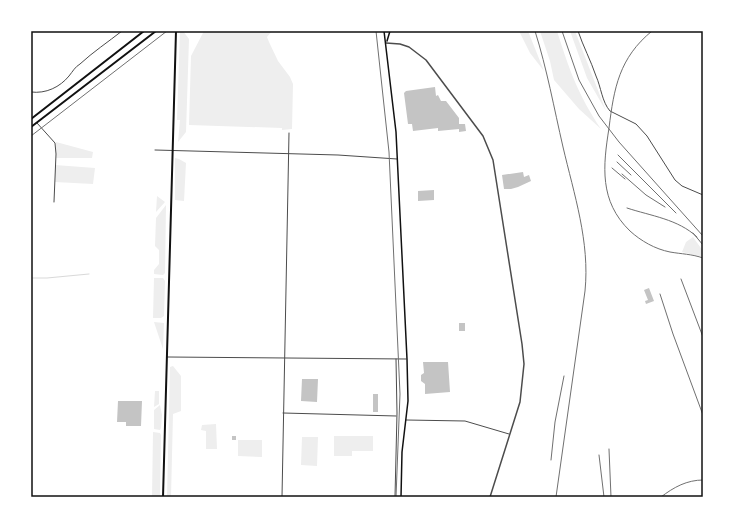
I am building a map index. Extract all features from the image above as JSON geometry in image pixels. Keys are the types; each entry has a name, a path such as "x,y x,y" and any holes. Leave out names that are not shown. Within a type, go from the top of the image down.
{"main road":[{"path":"31,118 144,31"},
{"path":"31,127 156,31"},
{"path":"163,497 176,31"},
{"path":"384,31 393,96 398,159 407,359 408,401 402,452 401,497"},
{"path":"386,43 390,31"}],"street":[{"path":"31,92 49,91 58,86 80,63 122,31"},
{"path":"578,31 596,74 603,98 610,112 636,124 647,136 675,180 682,186 703,195"},
{"path":"386,43 400,44 409,47 426,60 483,136 493,160 524,364 520,402 490,497"},
{"path":"37,122 55,143 54,202"},
{"path":"282,497 284,358 290,154 289,133"},
{"path":"155,150 338,155 398,159"},
{"path":"167,357 407,359"},
{"path":"394,497 397,416 396,359"},
{"path":"283,413 397,416"},
{"path":"405,420 465,421 509,434"}],"shaded area":[{"path":"180,31 183,31 189,39 186,132 178,142 180,120 177,120"},
{"path":"204,31 272,31 267,37 278,61 290,77 293,84 292,129 282,130 282,128 189,125 191,56"},
{"path":"519,31 528,31 544,71 530,53"},
{"path":"540,31 557,31 575,82 586,105 601,129 579,109 554,80 550,61"},
{"path":"570,31 575,31 606,111 587,78"},
{"path":"56,142 93,152 92,158 56,158"},
{"path":"175,158 186,163 184,201 175,200"},
{"path":"55,165 95,168 93,184 55,182"},
{"path":"157,196 165,202 156,212"},
{"path":"166,205 165,273 163,275 154,274 154,270 159,264 159,250 155,246 156,218"},
{"path":"693,237 703,251 703,257 682,252 686,242"},
{"path":"154,278 163,278 165,281 164,316 161,318 153,318"},
{"path":"154,322 164,323 163,349"},
{"path":"173,366 181,376 181,411 173,414 171,497 167,497 170,367"},
{"path":"155,391 159,391 159,404 154,407"},
{"path":"160,405 162,415 160,430 154,429 154,410"},
{"path":"216,424 217,449 206,449 206,431 201,430 202,425"},
{"path":"153,432 160,433 161,435 160,497 152,497"},
{"path":"334,436 373,436 373,451 352,451 352,456 334,456"},
{"path":"302,437 318,437 317,466 301,465"},
{"path":"238,440 262,440 262,457 238,456"}],"building":[{"path":"435,87 436,96 438,95 441,101 446,101 459,118 459,124 465,124 466,131 459,132 459,129 438,131 438,128 413,131 412,124 408,124 404,93 406,91"},
{"path":"523,172 524,177 529,175 531,181 518,187 504,189 502,175"},
{"path":"434,190 434,200 418,201 418,191"},
{"path":"649,288 654,301 646,304 645,301 648,300 644,290"},
{"path":"459,323 465,323 465,331 459,331"},
{"path":"423,362 448,362 450,392 425,394 425,384 421,381 421,375 424,373"},
{"path":"302,379 318,379 317,402 301,401"},
{"path":"373,394 378,394 378,412 373,412"},
{"path":"118,401 142,401 141,426 126,426 126,422 117,422"},
{"path":"232,436 236,436 236,440 232,440"}],"waterway":[{"path":"31,278 89,274"}],"tram line":[{"path":"31,136 167,31"},
{"path":"376,31 389,152 400,394 396,497"}],"railway":[{"path":"535,31 547,74 580,218 586,273 585,291 556,497"},
{"path":"562,31 579,80 599,116 619,142 703,236"},
{"path":"652,31 632,52 625,63 616,87 605,156 608,195 620,220 639,238 664,251 703,258"},
{"path":"618,155 676,213"},
{"path":"617,162 631,175"},
{"path":"612,168 625,179"},
{"path":"622,174 646,195 665,207"},
{"path":"627,208 673,222 690,231 697,237"},
{"path":"693,233 703,245"},
{"path":"681,279 703,337"},
{"path":"660,294 703,415"},
{"path":"551,460 555,422 564,376"},
{"path":"609,449 611,497"},
{"path":"599,455 604,497"},
{"path":"661,497 681,485 692,481 703,480"}]}
